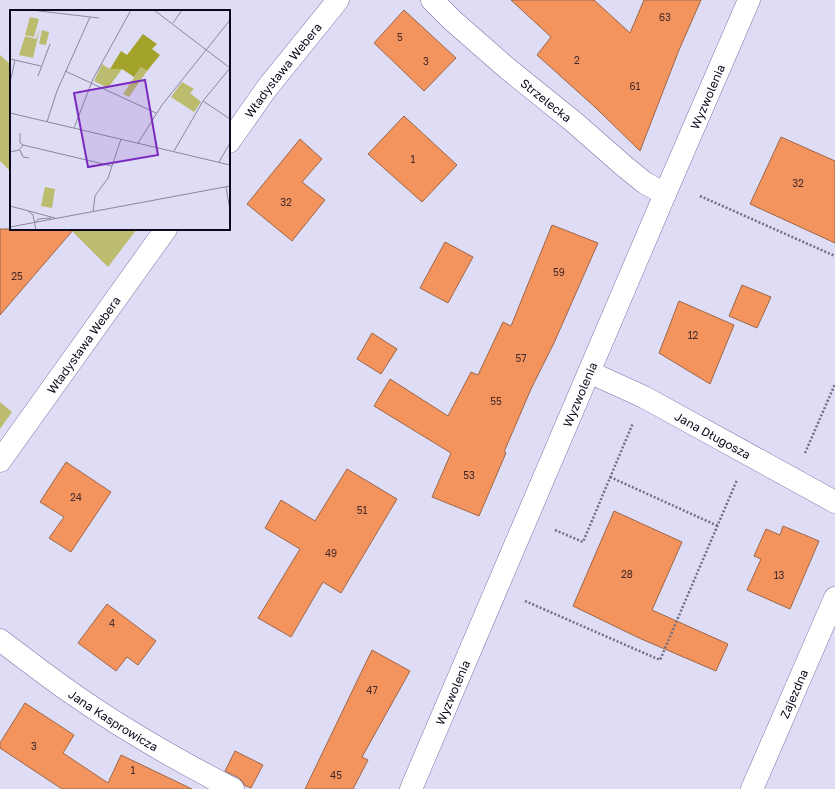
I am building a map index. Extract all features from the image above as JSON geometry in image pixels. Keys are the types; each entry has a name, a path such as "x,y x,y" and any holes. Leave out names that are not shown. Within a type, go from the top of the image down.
{"street":[{"name":"Władysława Webera","path":"230,141 267,88 338,0"},
{"name":"Strzelecka","path":"432,0 452,20 508,69 575,123 645,183 665,194"},
{"name":"Wyzwolenia","path":"411,789 749,0"},
{"name":"Władysława Webera","path":"0,461 165,230"},
{"name":"Jana Długosza","path":"589,372 644,397 835,502"},
{"name":"Zajezdna","path":"752,789 835,598"},
{"name":"Jana Kasprowicza","path":"0,640 74,695 120,725 167,753 233,789"}],"path":[{"path":"700,196 835,256"},
{"path":"793,479 835,384"},
{"path":"555,530 583,542 644,397"},
{"path":"525,601 660,660 748,454"},
{"path":"610,477 718,526"}],"shaded area":[{"path":"0,55 10,64 10,171 0,161"},
{"path":"71,230 136,230 108,267"},
{"path":"0,402 12,412 0,429"}],"building":[{"path":"511,0 594,0 630,33 644,0 701,0 679,50 640,151 596,108 537,55 551,37"},
{"path":"404,10 456,58 424,91 374,43"},
{"path":"404,116 457,165 422,202 368,154"},
{"path":"781,137 835,161 835,243 750,204"},
{"path":"300,139 322,159 302,182 325,200 292,241 247,204"},
{"path":"552,225 598,243 554,343 531,389 479,516 432,497 451,453 374,406 390,379 448,416 471,372 478,375 503,322 511,326"},
{"path":"0,229 73,230 0,315"},
{"path":"445,242 473,257 448,303 420,288"},
{"path":"742,285 771,297 757,328 729,316"},
{"path":"679,301 734,325 710,384 659,353"},
{"path":"372,333 397,349 381,374 357,359"},
{"path":"66,462 111,492 71,552 49,538 64,517 40,502"},
{"path":"347,469 397,499 341,593 323,582 291,637 258,618 300,549 265,528 281,500 315,521"},
{"path":"614,511 682,542 652,610 728,644 716,671 639,638 573,606"},
{"path":"783,526 819,541 790,609 747,590 761,559 754,556 766,529 780,535"},
{"path":"107,604 156,641 138,665 127,657 116,671 78,643"},
{"path":"372,650 410,671 362,757 368,760 353,789 305,789"},
{"path":"25,703 74,735 63,753 108,783 121,755 192,789 62,789 0,748 0,743"},
{"path":"235,751 263,765 251,788 244,785 239,778 225,771"}]}
